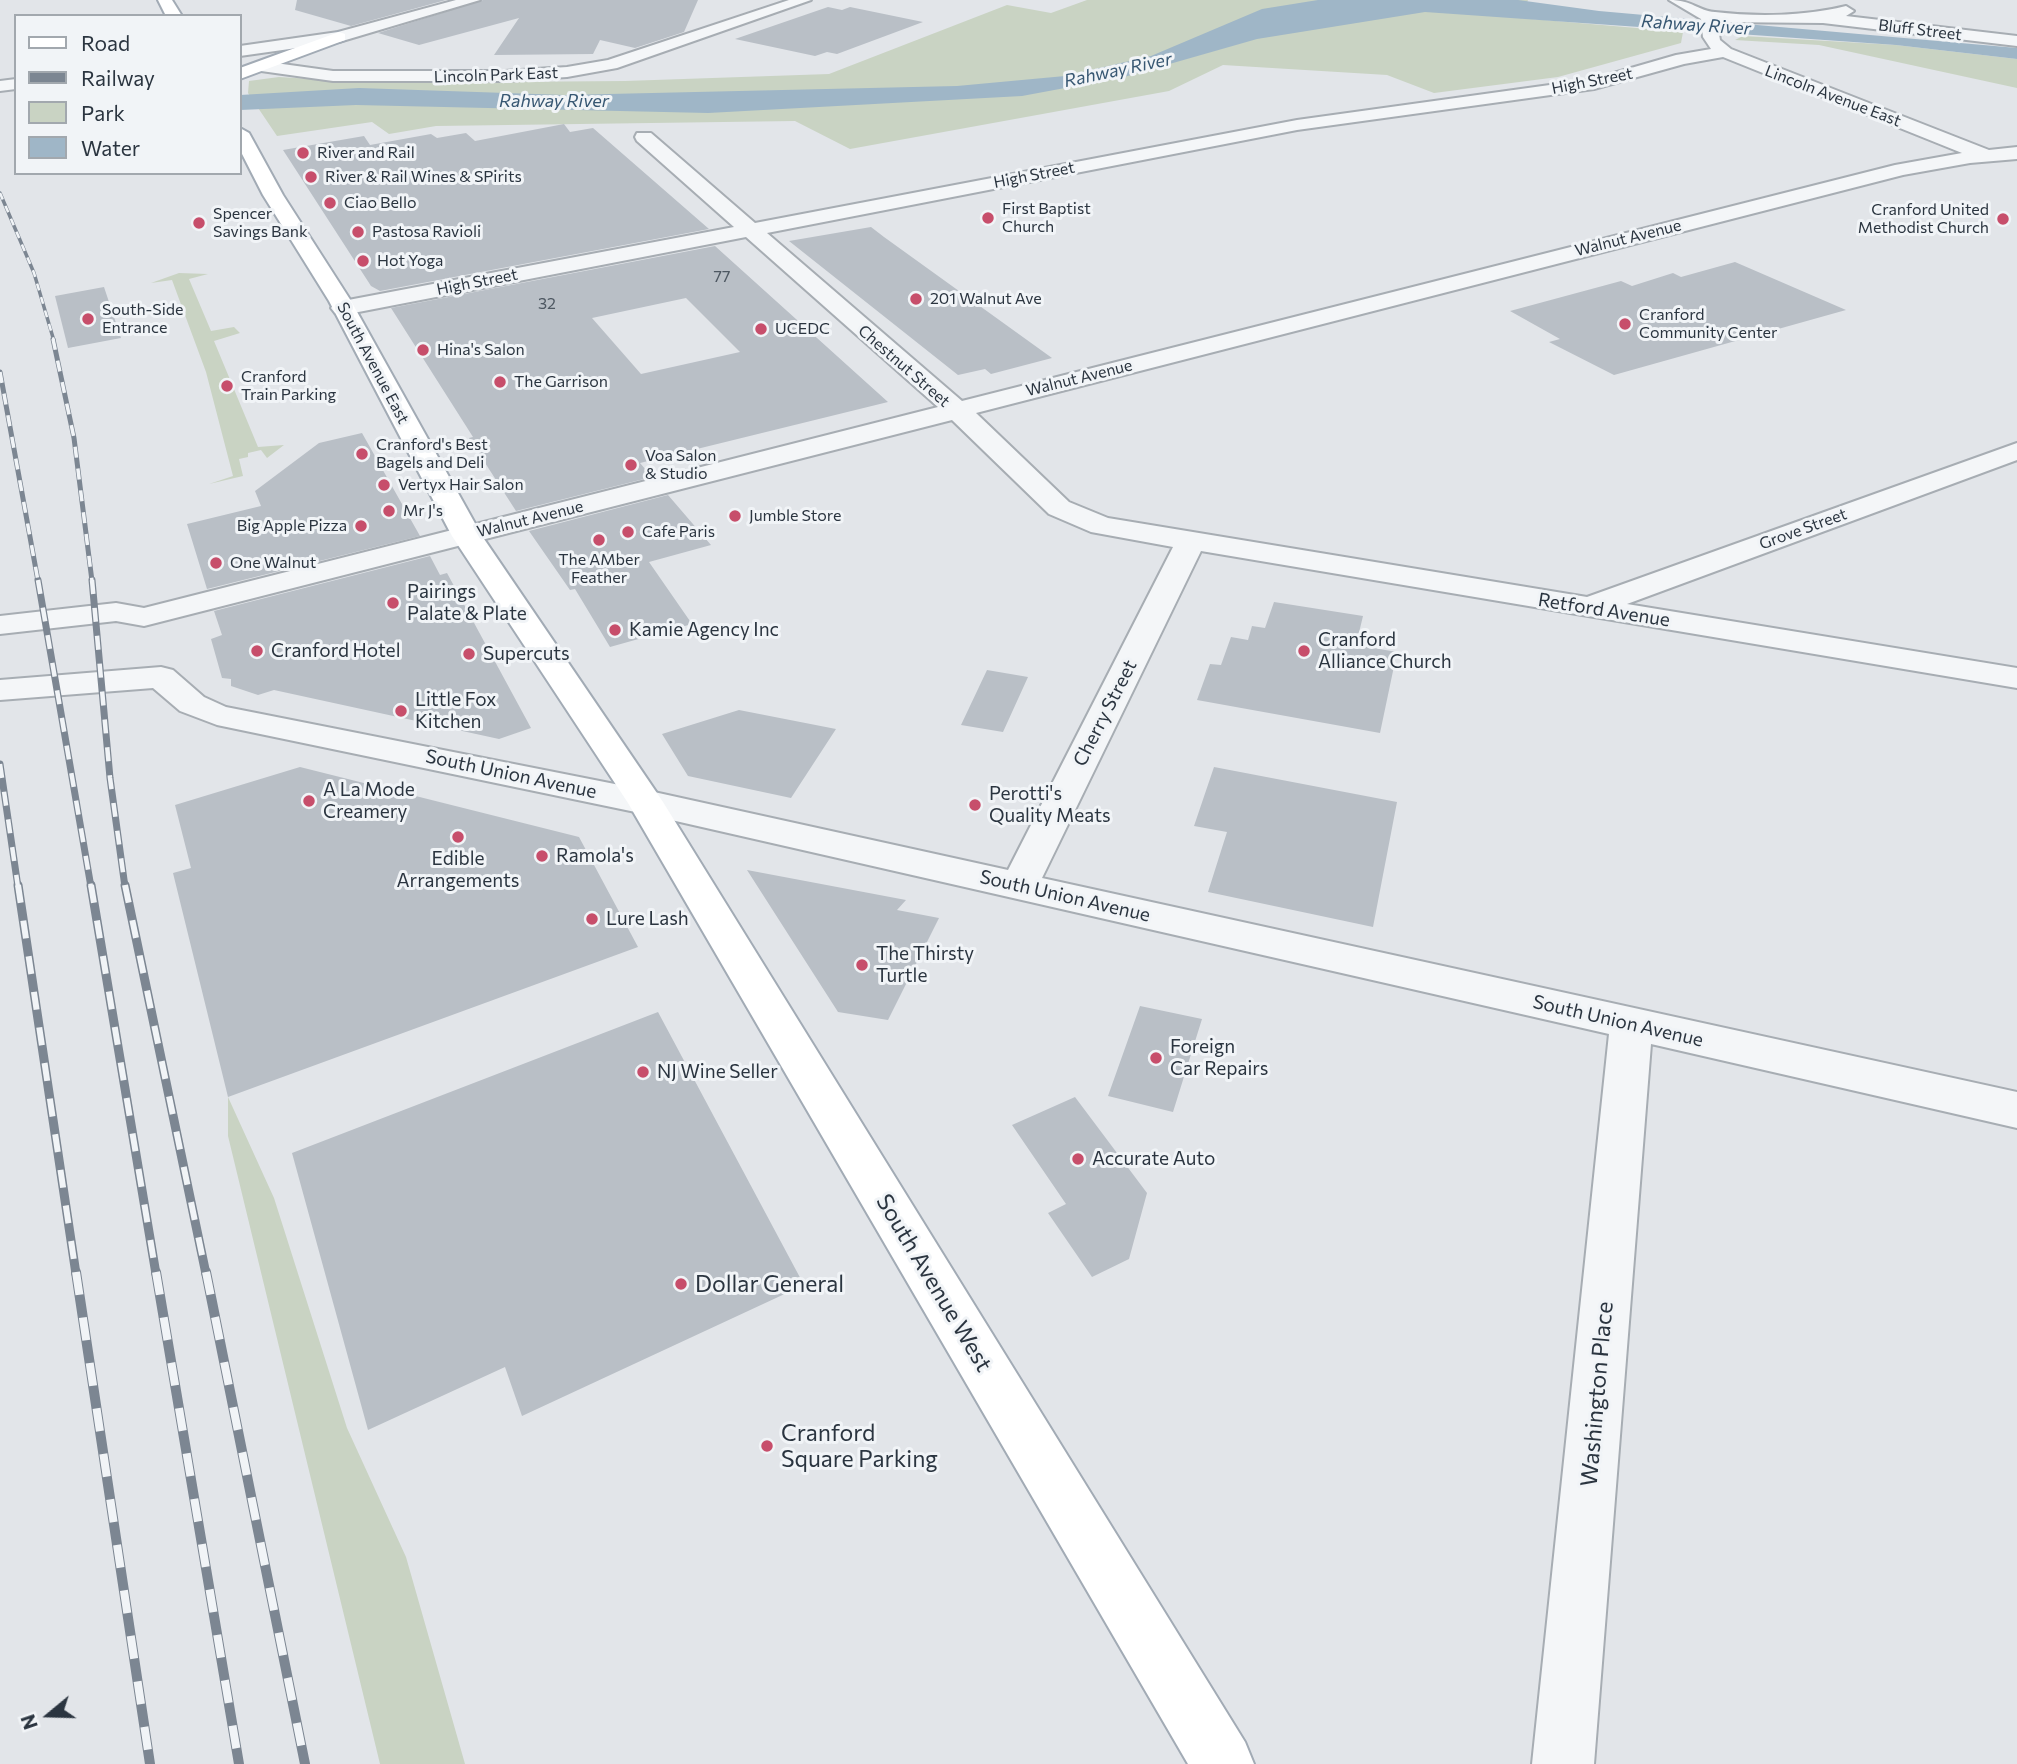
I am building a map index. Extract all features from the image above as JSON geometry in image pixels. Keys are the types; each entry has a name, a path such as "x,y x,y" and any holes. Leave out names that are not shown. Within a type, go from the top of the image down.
{"main road":[{"path":"242,73 339,37"},
{"name":"South Avenue East","path":"242,137 273,195 343,308 467,536 645,802"},
{"name":"South Avenue West","path":"645,802 1223,1764"}],"street":[{"path":"242,51 339,37 473,0"},
{"name":"Lincoln Park East","path":"261,66 333,76 505,76 567,72 611,64 804,0"},
{"name":"Lincoln Avenue East","path":"1676,0 1709,24 1713,44 1725,52 2017,167"},
{"path":"1709,24 1823,18 1858,7"},
{"name":"Bluff Street","path":"1823,18 2017,41"},
{"name":"High Street","path":"343,308 1297,125 1594,84 1682,59 1725,52"},
{"name":"Chestnut Street","path":"645,136 954,410 1059,508 1101,526 1191,541"},
{"name":"Walnut Avenue","path":"152,647 467,536 1889,173 2017,153"},
{"name":"Grove Street","path":"1588,607 2017,451"},
{"name":"Retford Avenue","path":"1191,541 2017,678"},
{"name":"Cherry Street","path":"1019,886 1191,541"},
{"path":"0,625 116,612 152,647"},
{"path":"0,650 119,636 152,647"},
{"path":"0,690 120,680 152,647"},
{"name":"South Union Avenue","path":"152,647 192,704 217,715 645,802 2017,1110"},
{"name":"Washington Place","path":"1563,1764 1631,1024"}],"green space":[{"path":"1087,0 1528,0 1521,18 1683,32 1681,43 1558,77 1434,93 1387,75 1223,65 1169,91 850,149 795,121 436,126 389,134 372,122 277,136 248,93 249,81 279,77 378,83 625,81 829,74 1007,5 1051,13"},
{"path":"1743,36 1896,45 2017,59 2017,88 1819,45 1735,40"},
{"path":"179,273 208,274 189,279 211,331 234,327 240,333 214,341 258,447 284,445 267,458 261,450 248,453 248,457 239,459 243,476 209,484 233,476 206,372 172,280 151,283"},
{"path":"228,1097 274,1198 347,1428 406,1557 465,1764 380,1764 228,1136"}],"water":[{"name":"Rahway River","path":"1318,0 1518,0 1599,11 2017,48 2017,59 1896,45 1425,12 1257,39 1124,77 1022,96 708,113 356,105 242,110 242,95 359,88 565,95 957,86 1065,76 1151,56 1262,9"}],"building":[{"path":"297,0 446,0 351,26 295,10"},
{"path":"483,0 698,0 684,32 635,48 600,40 593,54 494,55 519,18 419,45 378,33"},
{"path":"828,7 842,10 850,7 923,22 837,54 827,52 815,56 735,39"},
{"path":"564,124 570,132 593,128 709,229 380,291 371,286 283,150 364,136 370,145 431,134 437,138 466,133 475,141"},
{"name":"201 Walnut Ave","path":"871,227 1052,358 991,374 985,369 958,375 789,241"},
{"path":"715,246 888,402 640,463 652,477 516,511 469,438 473,437 391,308","holes":["686,298 740,352 641,374 592,318"]},
{"path":"1735,262 1846,310 1614,375 1549,342 1560,339 1510,311 1621,281 1632,286 1673,273 1681,277"},
{"name":"South-Side Entrance","path":"104,287 121,338 68,348 55,296"},
{"path":"362,433 420,536 207,589 187,524 261,506 255,491 319,443"},
{"path":"668,495 711,545 649,562 692,624 610,647 575,589 570,590 529,531"},
{"path":"430,556 440,575 447,573 531,728 499,739 274,690 258,695 231,686 231,679 222,678 211,639 222,635 214,611"},
{"path":"1274,602 1363,616 1356,645 1397,652 1380,733 1197,700 1210,664 1221,665 1231,637 1248,640 1252,626 1265,628"},
{"path":"987,670 1028,677 1003,732 961,725"},
{"path":"739,710 836,729 791,798 688,776 662,734"},
{"path":"300,767 579,837 638,947 228,1097 173,873 191,868 175,805"},
{"path":"1214,767 1397,802 1373,927 1208,892 1227,832 1194,826"},
{"name":"The Thirsty Turtle","path":"747,870 906,900 897,910 939,918 888,1020 838,1012"},
{"name":"Foreign Car Repairs","path":"1140,1006 1202,1019 1173,1112 1108,1096"},
{"path":"658,1012 804,1285 522,1416 505,1367 368,1430 292,1153"},
{"name":"Accurate Auto","path":"1075,1097 1147,1193 1129,1259 1092,1277 1048,1213 1066,1204 1012,1125"}],"railway":[{"path":"0,193 34,273 54,341"},
{"path":"53,339 74,438 92,581"},
{"path":"0,372 38,581"},
{"path":"38,580 91,887"},
{"path":"92,580 110,778 125,887"},
{"path":"0,764 18,887"},
{"path":"18,885 76,1274"},
{"path":"91,885 156,1274"},
{"path":"125,885 206,1274"},
{"path":"76,1272 150,1764"},
{"path":"156,1272 239,1764"},
{"path":"206,1272 305,1764"}],"place":[{"name":"River and Rail","path":"303,153"},
{"name":"River & Rail Wines & SPirits","path":"311,177"},
{"name":"Ciao Bello","path":"330,203"},
{"name":"First Baptist Church","path":"988,218"},
{"name":"Cranford United Methodist Church","path":"2003,219"},
{"name":"Spencer Savings Bank","path":"199,223"},
{"name":"Pastosa Ravioli","path":"358,232"},
{"name":"Hot Yoga","path":"363,261"},
{"name":"201 Walnut Ave","path":"916,299"},
{"name":"South-Side Entrance","path":"88,319"},
{"name":"Cranford Community Center","path":"1625,324"},
{"name":"UCEDC","path":"761,329"},
{"name":"Hina's Salon","path":"423,350"},
{"name":"The Garrison","path":"500,382"},
{"name":"Cranford Train Parking","path":"227,386"},
{"name":"Cranford's Best Bagels and Deli","path":"362,454"},
{"name":"Voa Salon & Studio","path":"631,465"},
{"name":"Vertyx Hair Salon","path":"384,485"},
{"name":"Mr J's","path":"389,511"},
{"name":"Jumble Store","path":"735,516"},
{"name":"Big Apple Pizza","path":"361,526"},
{"name":"Cafe Paris","path":"628,532"},
{"name":"The AMber Feather","path":"599,540"},
{"name":"One Walnut","path":"216,563"},
{"name":"Pairings Palate & Plate","path":"393,603"},
{"name":"Kamie Agency Inc","path":"615,630"},
{"name":"Cranford Hotel","path":"257,651"},
{"name":"Cranford Alliance Church","path":"1304,651"},
{"name":"Supercuts","path":"469,654"},
{"name":"Little Fox Kitchen","path":"401,711"},
{"name":"A La Mode Creamery","path":"309,801"},
{"name":"Perotti's Quality Meats","path":"975,805"},
{"name":"Edible Arrangements","path":"458,837"},
{"name":"Ramola's","path":"542,856"},
{"name":"Lure Lash","path":"592,919"},
{"name":"The Thirsty Turtle","path":"862,965"},
{"name":"Foreign Car Repairs","path":"1156,1058"},
{"name":"NJ Wine Seller","path":"643,1072"},
{"name":"Accurate Auto","path":"1078,1159"},
{"name":"Dollar General","path":"681,1284"},
{"name":"Cranford Square Parking","path":"767,1446"}]}
